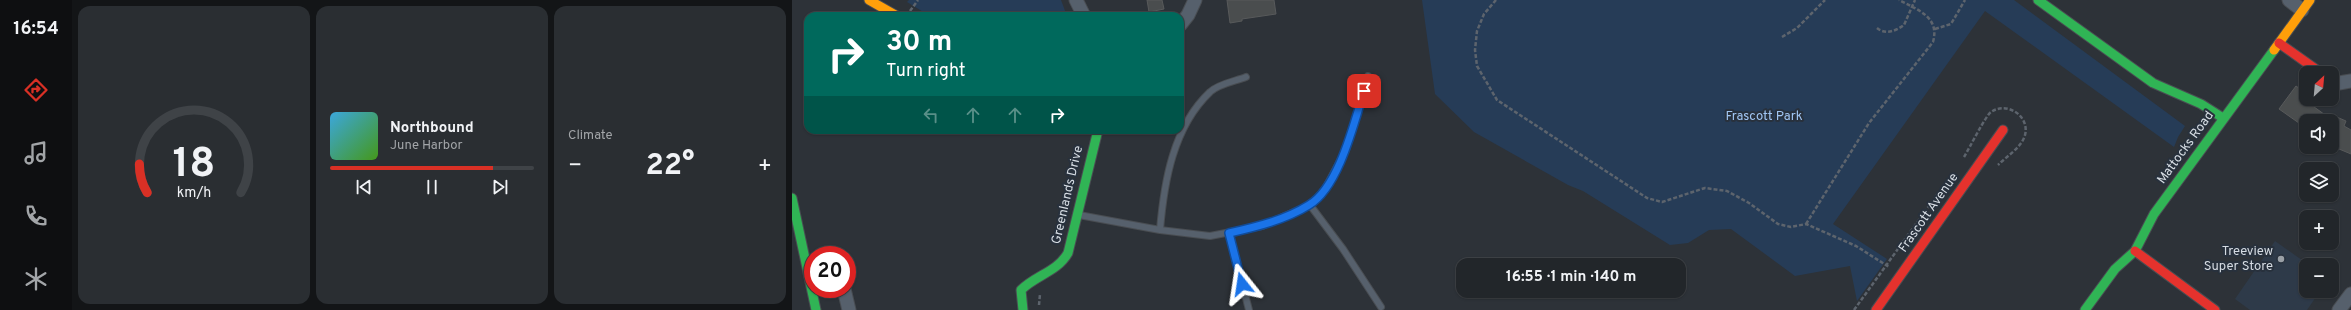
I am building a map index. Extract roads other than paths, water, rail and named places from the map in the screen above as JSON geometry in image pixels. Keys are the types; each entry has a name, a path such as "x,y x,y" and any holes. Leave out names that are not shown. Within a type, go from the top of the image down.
{"street":[{"path":"869,0 891,12"},
{"path":"1076,0 1082,12"},
{"path":"1184,20 1195,0"},
{"path":"2038,0 2153,83 2201,104 2223,118"},
{"path":"2289,0 2306,5"},
{"name":"Mattocks Road","path":"2085,310 2115,269 2135,251 2151,218 2306,5"},
{"path":"2279,43 2312,66"},
{"path":"2339,83 2351,81"},
{"name":"Frascott Avenue","path":"1876,310 2003,130"},
{"name":"Greenlands Drive","path":"1023,310 1021,290 1027,283 1058,268 1064,262 1078,215 1093,134"},
{"path":"792,198 816,310"},
{"path":"2135,251 2216,310"},
{"path":"2339,310 2351,294"},
{"path":"846,298 849,310"}],"lane":[{"path":"1078,215 1160,230 1210,236 1262,226 1310,204 1324,191 1346,150 1368,76"},
{"path":"1184,127 1189,116 1210,91 1246,77"},
{"path":"1160,230 1162,204 1171,156 1181,134"},
{"path":"1310,204 1343,249 1381,307"},
{"path":"1229,233 1249,310"}],"place":[{"name":"Treeview Super Store","path":"2281,259"}],"park label":[{"name":"Frascott Park","path":"1764,117"}]}
